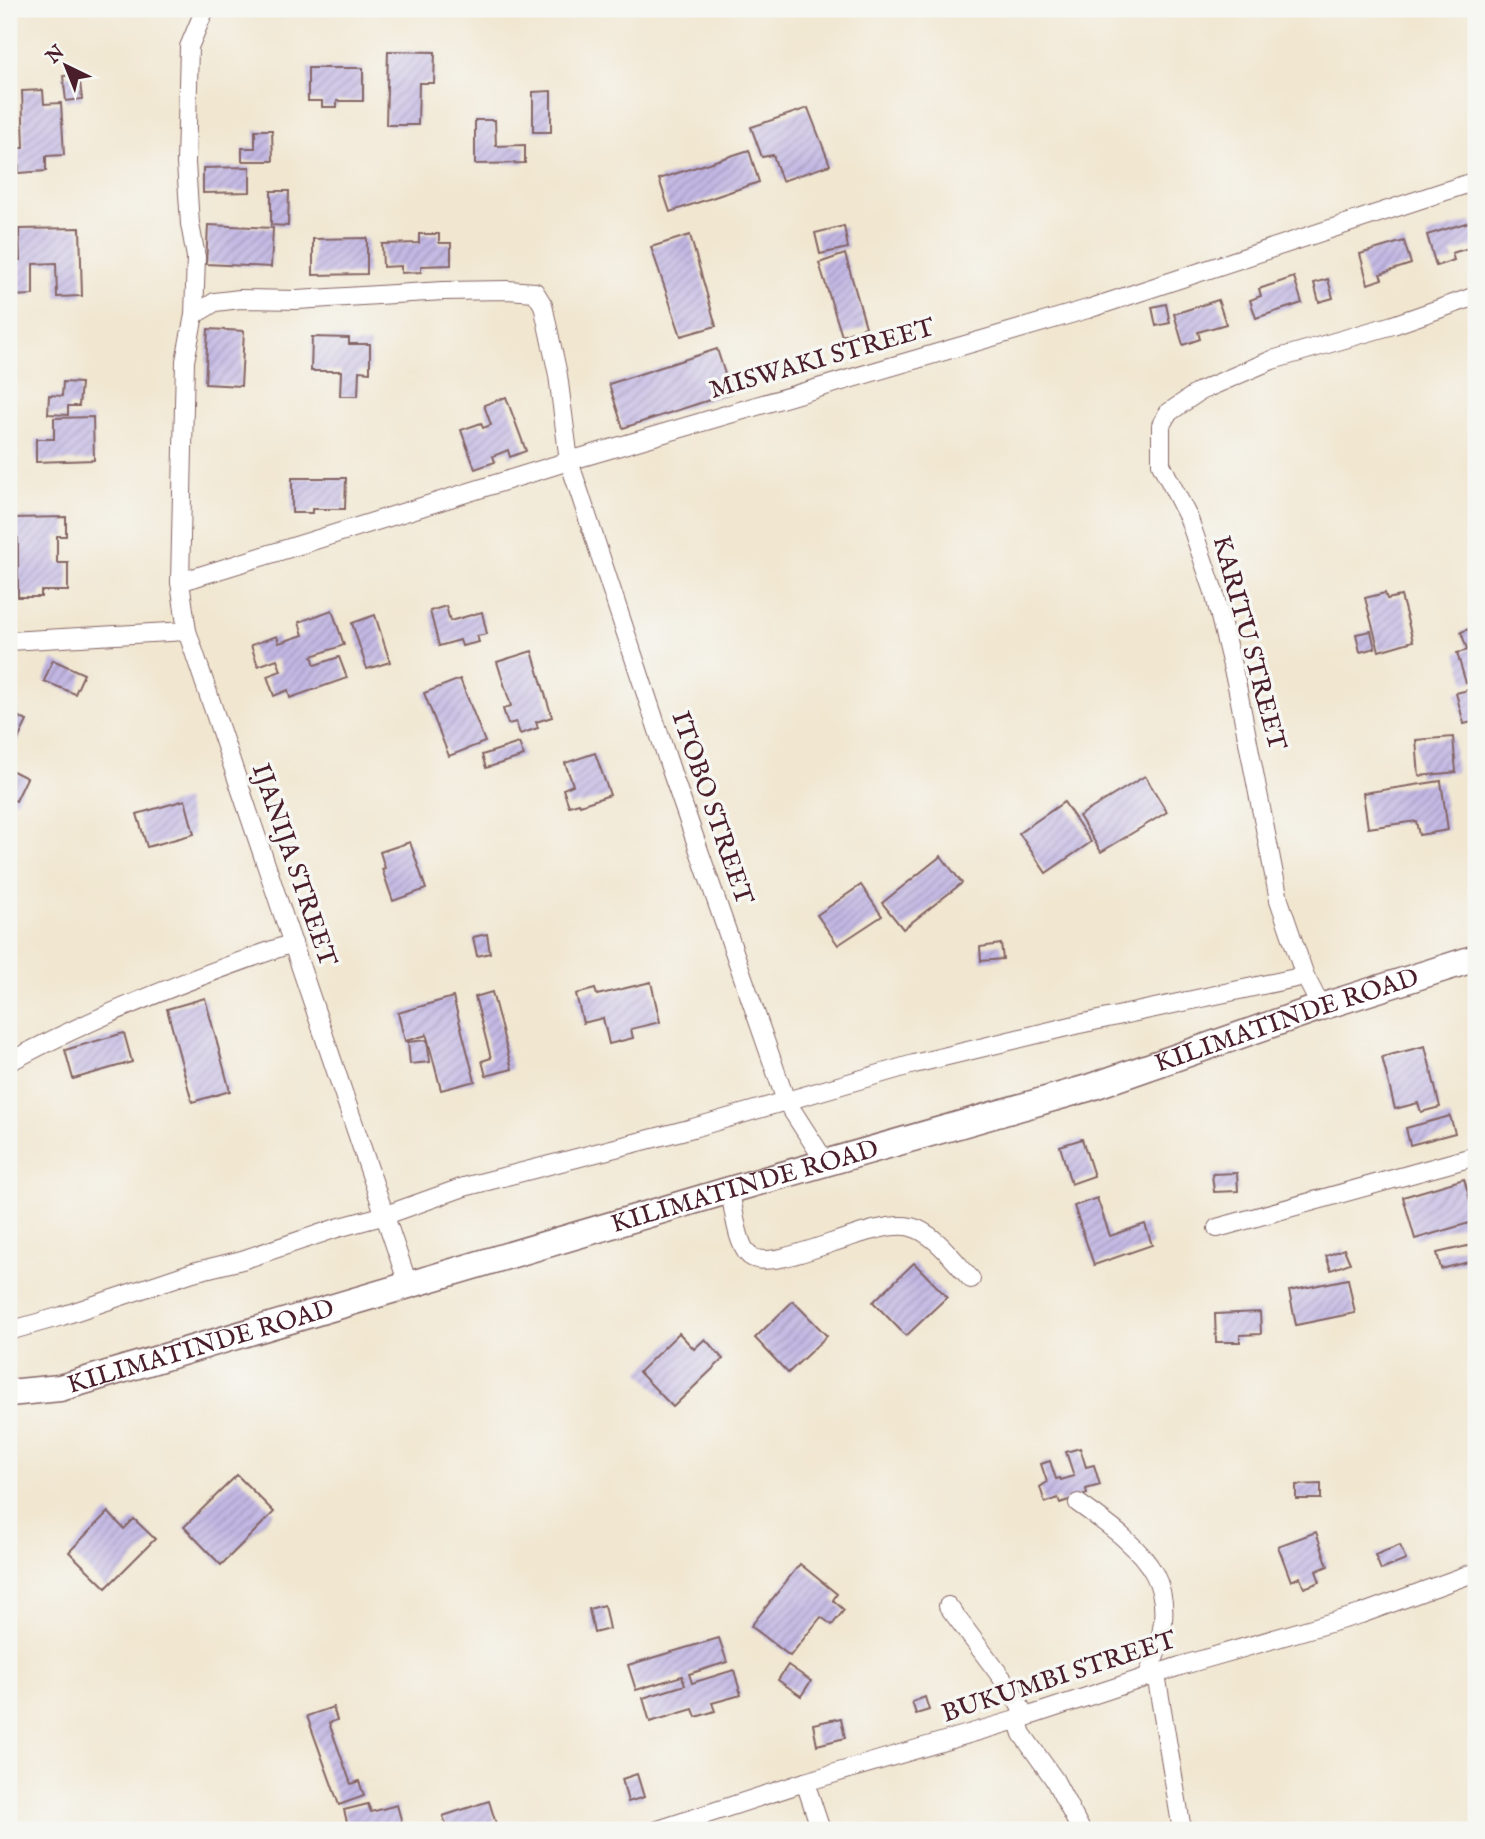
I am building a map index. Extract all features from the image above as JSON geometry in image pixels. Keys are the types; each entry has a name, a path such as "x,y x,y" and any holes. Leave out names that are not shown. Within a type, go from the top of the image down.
{"main road":[{"name":"KILIMATINDE ROAD","path":"9,1393 60,1388 730,1190 1088,1088 1321,1007 1476,958"}],"street":[{"name":"IJANIJA STREET","path":"205,9 189,47 186,163 190,224 196,257 194,314 186,361 180,582 187,631 408,1284"},
{"name":"MISWAKI STREET","path":"180,582 569,461 1091,308 1476,181"},
{"name":"ITOBO STREET","path":"194,314 215,302 240,299 297,300 443,291 535,292 543,305 558,375 569,461 672,773 786,1101 826,1164"},
{"name":"KARITU STREET","path":"1321,1007 1304,976 1279,900 1237,686 1214,593 1189,519 1161,464 1161,425 1168,413 1200,391 1272,360 1393,325 1476,296"},
{"path":"9,641 187,631"},
{"path":"9,1062 43,1044 214,970 293,943"},
{"path":"9,1331 193,1272 242,1260 337,1228 386,1215 464,1187 693,1128 914,1064 1062,1028 1304,976"},
{"path":"1217,1228 1476,1156"},
{"path":"730,1190 737,1228 751,1257 763,1261 803,1252 892,1224 913,1227 936,1241 971,1279"},
{"path":"1078,1503 1132,1543 1152,1566 1161,1587 1162,1618 1151,1675 1182,1830"},
{"name":"BUKUMBI STREET","path":"666,1828 804,1782 1022,1718 1151,1675 1361,1614 1476,1572"},
{"path":"948,1606 1011,1690 1022,1718 1022,1734 1054,1779 1082,1830"},
{"path":"804,1782 821,1830"}],"building":[{"path":"388,51 435,52 434,83 419,83 418,125 386,125"},
{"path":"308,68 363,68 363,101 337,101 337,107 322,107 322,101 308,101"},
{"path":"79,74 82,99 66,101 63,76"},
{"path":"43,90 44,104 61,103 64,155 46,156 46,171 19,173 18,148 24,148 22,91"},
{"path":"551,91 551,132 533,132 533,92"},
{"path":"808,108 830,165 782,181 773,155 762,157 751,127"},
{"path":"475,120 495,120 496,146 525,145 525,163 475,164"},
{"path":"255,130 272,130 273,161 242,161 242,148 255,148"},
{"path":"749,150 759,182 670,212 659,179"},
{"path":"250,167 250,192 203,193 203,168"},
{"path":"271,191 289,191 288,226 271,225"},
{"path":"1472,221 1476,246 1452,253 1454,260 1436,266 1427,235"},
{"path":"208,225 273,228 271,267 206,264"},
{"path":"844,226 848,248 820,254 815,233"},
{"path":"80,228 82,296 57,297 56,263 33,264 33,295 9,296 9,260 20,260 19,229"},
{"path":"419,234 439,234 439,243 451,243 451,265 421,266 421,272 401,273 401,266 383,267 382,244 419,243"},
{"path":"690,235 716,326 681,336 651,247"},
{"path":"367,238 367,274 313,275 313,239"},
{"path":"1404,241 1411,264 1380,274 1382,279 1368,284 1360,254"},
{"path":"845,254 866,327 842,336 819,263"},
{"path":"1294,277 1302,303 1256,318 1250,300 1261,296 1259,289"},
{"path":"1328,279 1333,298 1319,302 1314,283"},
{"path":"1218,300 1226,324 1198,332 1200,339 1183,345 1174,314"},
{"path":"1166,304 1170,323 1156,326 1152,307"},
{"path":"208,329 244,331 241,386 205,384"},
{"path":"312,337 349,338 349,344 370,344 370,372 359,371 358,396 340,396 341,371 311,371"},
{"path":"717,349 731,393 623,428 609,384"},
{"path":"63,382 81,383 79,406 68,406 68,415 48,414 49,395 62,396"},
{"path":"506,397 526,451 510,457 508,450 493,456 495,462 475,469 461,430 481,423 483,428 491,425 484,405"},
{"path":"93,417 94,460 36,462 36,439 54,439 54,418"},
{"path":"292,478 346,478 345,509 312,509 312,513 292,513"},
{"path":"66,517 66,536 57,536 57,563 68,563 68,591 41,591 41,597 18,597 18,538 11,538 11,518"},
{"path":"1385,593 1387,599 1401,596 1413,641 1379,651 1365,598"},
{"path":"446,606 450,621 482,612 487,634 477,636 479,642 462,646 460,640 439,646 430,611"},
{"path":"332,610 344,645 312,656 315,665 339,657 347,678 290,698 288,690 274,696 267,676 281,671 277,659 258,666 251,645 277,636 279,643 303,635 299,622"},
{"path":"375,615 390,662 367,669 352,623"},
{"path":"1476,626 1476,646 1467,649 1461,632"},
{"path":"1371,631 1375,648 1360,652 1356,634"},
{"path":"1476,648 1476,680 1466,683 1457,653"},
{"path":"532,651 552,717 536,722 538,728 520,734 516,722 508,724 503,709 511,706 497,662"},
{"path":"53,660 84,674 75,694 44,681"},
{"path":"460,679 485,742 449,756 424,693"},
{"path":"1476,688 1476,721 1464,724 1456,693"},
{"path":"9,698 14,701 9,712"},
{"path":"9,712 27,721 9,758"},
{"path":"1453,737 1456,772 1419,776 1416,740"},
{"path":"519,743 524,756 486,768 482,755"},
{"path":"595,753 610,795 569,806 563,789 573,785 565,763"},
{"path":"9,769 27,778 16,801 9,798"},
{"path":"1145,776 1167,812 1101,852 1079,816"},
{"path":"1441,781 1448,830 1419,835 1416,821 1368,828 1363,793"},
{"path":"185,800 194,834 147,847 137,814"},
{"path":"1064,802 1091,842 1046,873 1019,833"},
{"path":"410,842 426,889 393,901 382,869 385,868 380,852"},
{"path":"941,856 962,883 903,929 882,903"},
{"path":"861,885 882,916 838,945 817,915"},
{"path":"487,934 490,953 477,956 473,937"},
{"path":"1001,944 1003,959 981,961 980,947"},
{"path":"651,982 660,1022 631,1029 633,1038 609,1044 603,1018 583,1023 576,994 595,989 597,995"},
{"path":"492,992 512,1069 486,1076 482,1061 491,1058 475,997"},
{"path":"453,997 475,1081 441,1090 427,1035 405,1041 398,1013"},
{"path":"205,998 230,1091 192,1102 167,1009"},
{"path":"124,1033 132,1062 73,1079 65,1050"},
{"path":"427,1040 430,1062 410,1064 408,1042"},
{"path":"1425,1046 1440,1107 1421,1112 1418,1103 1395,1109 1382,1057"},
{"path":"1450,1116 1455,1133 1410,1145 1406,1128"},
{"path":"1082,1139 1094,1176 1071,1184 1060,1146"},
{"path":"1237,1173 1238,1191 1214,1192 1212,1174"},
{"path":"1464,1179 1476,1221 1415,1239 1403,1197"},
{"path":"1097,1198 1110,1236 1145,1224 1152,1245 1094,1265 1074,1206"},
{"path":"1476,1244 1476,1260 1441,1269 1437,1253"},
{"path":"1344,1249 1350,1263 1331,1270 1326,1256"},
{"path":"914,1263 947,1297 906,1336 873,1302"},
{"path":"1348,1279 1355,1313 1296,1325 1289,1291"},
{"path":"793,1301 827,1336 788,1373 755,1338"},
{"path":"1260,1312 1261,1334 1240,1335 1240,1342 1216,1342 1215,1314"},
{"path":"679,1333 694,1349 705,1339 723,1359 673,1407 639,1372"},
{"path":"1080,1448 1086,1467 1094,1465 1100,1485 1086,1489 1087,1494 1060,1503 1058,1498 1045,1503 1040,1487 1047,1482 1041,1464 1050,1461 1056,1479 1074,1476 1066,1452"},
{"path":"237,1475 274,1512 221,1565 184,1527"},
{"path":"1321,1484 1321,1499 1296,1499 1296,1485"},
{"path":"108,1512 124,1529 134,1519 155,1539 106,1588 69,1552"},
{"path":"1316,1532 1328,1566 1316,1571 1320,1582 1304,1588 1300,1577 1291,1581 1278,1546"},
{"path":"1400,1545 1406,1560 1381,1570 1375,1555"},
{"path":"800,1564 837,1594 833,1600 844,1610 832,1625 821,1617 790,1656 751,1626"},
{"path":"604,1605 609,1629 594,1633 589,1609"},
{"path":"719,1638 727,1662 689,1674 692,1683 734,1670 741,1695 712,1703 715,1711 696,1717 693,1709 650,1722 643,1698 685,1685 682,1676 636,1690 628,1665"},
{"path":"788,1665 811,1681 801,1696 778,1680"},
{"path":"925,1697 929,1710 916,1714 912,1702"},
{"path":"333,1707 337,1720 329,1723 351,1784 359,1781 364,1796 339,1805 307,1716"},
{"path":"841,1718 845,1738 817,1745 813,1724"},
{"path":"637,1774 644,1797 628,1802 622,1779"},
{"path":"489,1801 498,1830 448,1830 443,1816"},
{"path":"368,1804 371,1812 397,1805 404,1830 349,1830 344,1810"}]}
